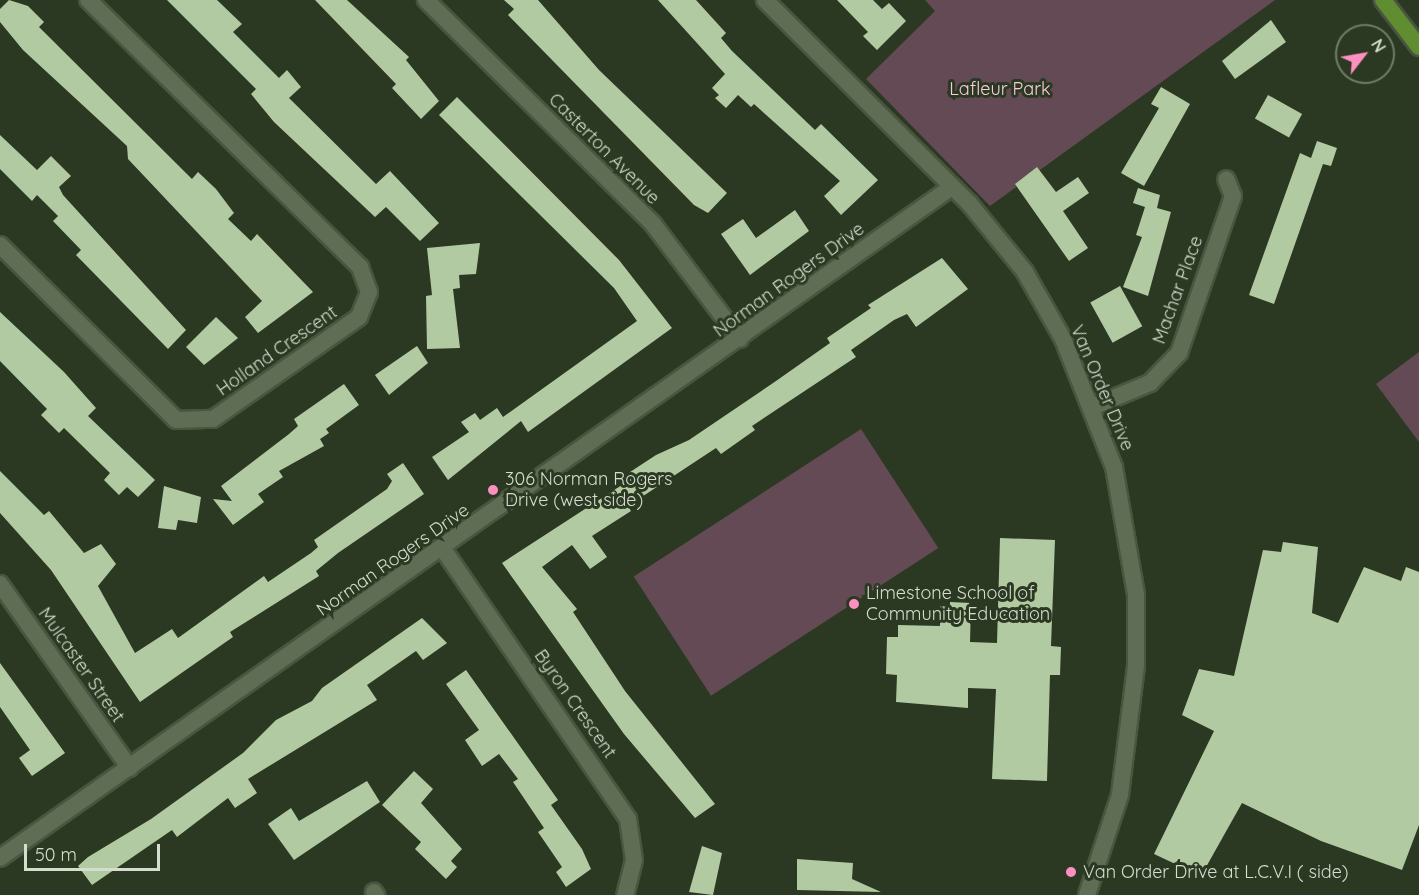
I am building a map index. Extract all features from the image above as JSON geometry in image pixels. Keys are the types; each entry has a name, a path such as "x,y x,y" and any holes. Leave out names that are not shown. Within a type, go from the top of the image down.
{"main road":[{"path":"1383,0 1419,47"}],"street":[{"name":"Holland Crescent","path":"0,245 176,420 213,419 358,317 369,292 360,267 88,0"},
{"name":"Casterton Avenue","path":"426,0 652,224 740,339"},
{"name":"Van Order Drive","path":"765,0 952,187 1025,272 1063,339 1092,406 1114,467 1136,595 1136,645 1120,795 1087,895"},
{"name":"Machar Place","path":"1092,406 1150,383 1179,353 1233,196 1226,179"},
{"name":"Norman Rogers Drive","path":"0,858 443,549 952,187"},
{"name":"Byron Crescent","path":"443,549 628,819 634,860 625,895"},
{"name":"Mulcaster Street","path":"0,584 130,768"}],"green space":[{"name":"Lafleur Park","path":"925,0 1275,0 990,206 866,79 935,11"},
{"path":"1419,352 1419,442 1376,384"},
{"path":"861,429 938,548 711,696 634,577"}],"building":[{"path":"9,0 28,6 44,22 39,27 192,179 198,172 216,189 234,213 228,219 251,241 257,234 313,292 258,333 245,317 262,301 128,159 127,146 23,50 0,22 0,9"},
{"path":"167,0 217,0 242,24 233,32 279,78 287,70 301,87 289,98 376,184 390,171 439,223 420,241 386,207 375,217 274,122 251,94 256,89"},
{"path":"315,0 347,0 409,57 406,60 439,101 421,119 392,88 396,84"},
{"path":"504,0 538,0 599,70 727,193 708,213 694,205 508,15 514,9"},
{"path":"658,0 696,0 726,33 721,38 732,51 815,130 821,124 878,180 841,215 824,196 840,181 754,104 751,107 738,95 726,108 715,98 719,95 712,88 725,74"},
{"path":"837,0 873,0 882,9 889,3 906,21 877,50 863,36 868,32"},
{"path":"1271,20 1286,42 1235,79 1222,61"},
{"path":"1161,87 1190,104 1144,186 1121,173 1159,108 1151,104"},
{"path":"1268,95 1302,114 1289,138 1255,119"},
{"path":"457,97 619,260 672,328 528,432 521,421 448,480 432,457 469,432 461,422 475,413 480,420 497,408 503,417 637,321 614,288 439,115"},
{"path":"0,135 37,170 51,156 71,176 59,187 63,195 186,330 168,349 76,255 81,250 53,221 58,216 37,195 32,201 0,169"},
{"path":"1317,141 1337,148 1331,166 1323,164 1274,304 1249,295 1300,153 1311,158"},
{"path":"1037,167 1056,192 1078,177 1089,193 1063,211 1088,248 1069,261 1015,184"},
{"path":"1138,188 1160,195 1157,208 1171,212 1148,296 1123,287 1142,237 1136,235 1145,207 1133,203"},
{"path":"795,210 809,231 750,275 721,234 743,219 756,238"},
{"path":"480,243 476,274 459,275 460,288 453,289 460,348 427,349 426,296 432,295 427,248"},
{"path":"942,258 968,289 916,327 907,314 894,320 851,350 856,357 752,426 755,430 721,454 716,448 628,506 631,511 592,536 607,557 590,569 572,545 542,567 577,609 573,612 625,691 715,804 695,818 624,734 502,563 628,481 624,476 656,455 689,440 776,381 830,343 827,338 871,308 868,305"},
{"path":"1120,286 1142,326 1113,343 1090,302"},
{"path":"0,312 64,372 96,408 88,416 155,480 138,497 127,487 119,495 104,480 110,473 64,428 59,433 41,415 47,409 0,361"},
{"path":"216,317 238,338 204,365 186,347"},
{"path":"417,346 428,363 389,395 375,375"},
{"path":"344,384 359,405 326,429 329,433 320,439 324,446 279,471 283,477 258,494 264,502 233,525 213,499 232,501 221,486 298,426 294,419"},
{"path":"403,463 424,494 338,553 316,571 319,576 230,632 233,637 140,702 51,570 0,513 0,471 44,515 49,511 84,553 101,544 116,564 98,586 135,653 172,629 178,638 264,576 268,582 311,553 318,547 314,540 387,489 392,481 387,474"},
{"path":"164,486 201,497 197,523 178,520 176,530 158,528"},
{"path":"1000,538 1055,540 1051,646 1061,647 1060,675 1050,675 1047,781 992,779 996,689 968,688 968,708 896,702 897,675 886,674 887,637 898,637 898,625 940,626 940,606 950,607 950,602 971,603 970,642 997,643"},
{"path":"1283,542 1318,547 1312,613 1338,623 1364,567 1401,581 1406,567 1419,572 1419,825 1402,870 1321,841 1242,803 1201,876 1154,854 1214,731 1182,715 1199,669 1234,676 1263,550 1281,552"},
{"path":"422,618 447,643 423,660 416,651 367,685 377,700 248,779 257,793 235,808 228,798 177,837 172,830 92,885 78,866 88,857 151,819 243,753 276,720 312,701 322,688"},
{"path":"0,663 65,753 32,776 19,758 30,750 0,707"},
{"path":"466,670 558,800 551,805 582,849 591,869 566,887 556,872 562,867 538,832 544,828 513,782 518,779 499,754 482,766 465,740 479,730 446,684"},
{"path":"414,771 433,789 421,803 462,849 451,861 457,867 446,879 415,849 421,842 382,805"},
{"path":"367,781 380,802 294,860 268,824 291,808 299,821"},
{"path":"702,846 722,853 713,895 689,892"},
{"path":"797,859 853,863 852,879 881,892 797,890"}],"place":[{"name":"306 Norman Rogers Drive (west side)","path":"493,490"},
{"name":"Limestone School of Community Education","path":"854,604"},
{"name":"Van Order Drive at L.C.V.I ( side)","path":"1071,872"}]}
